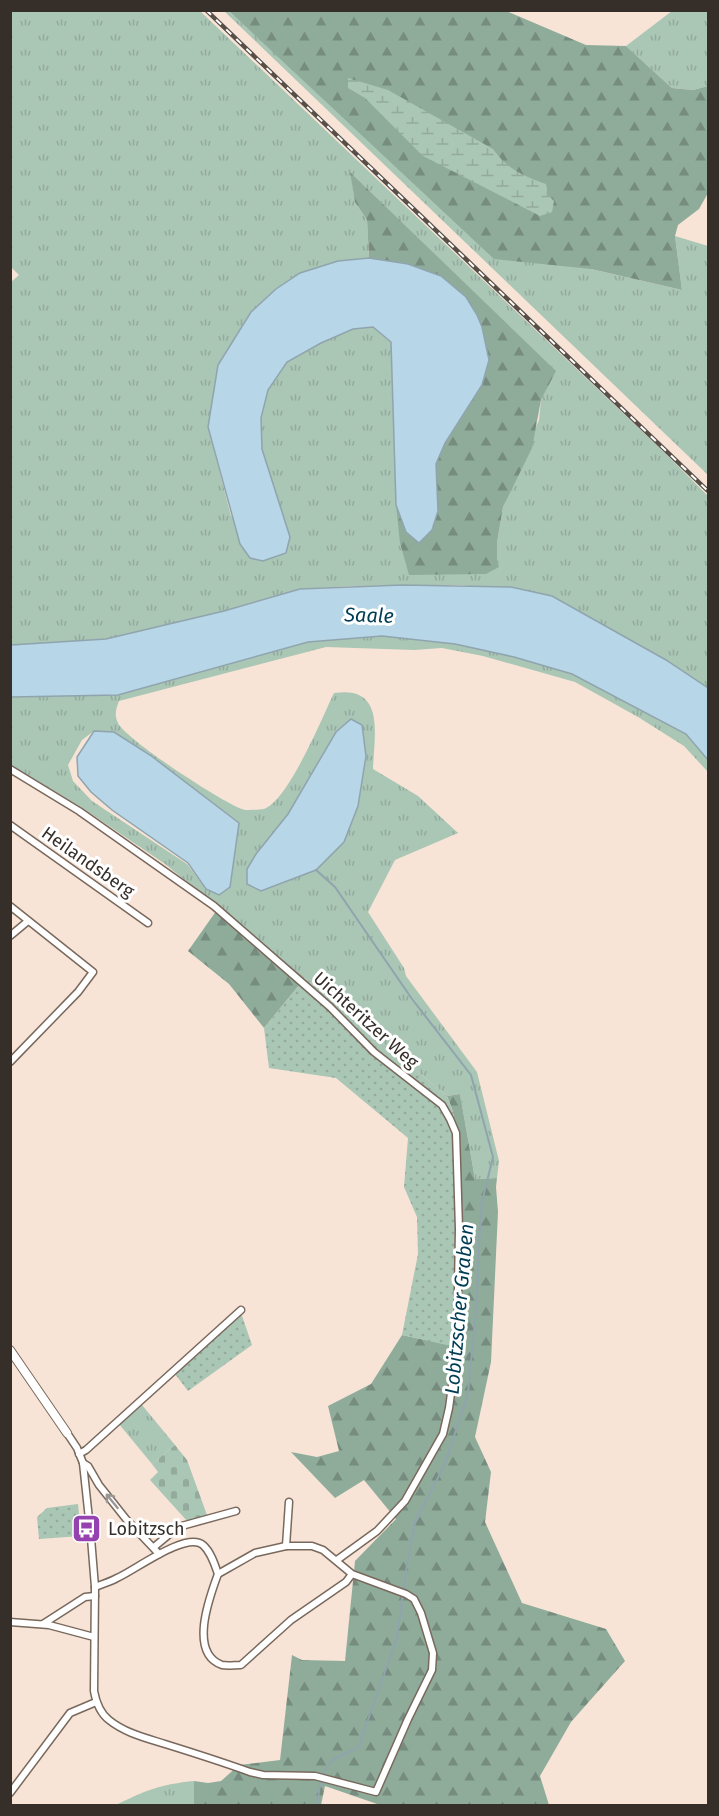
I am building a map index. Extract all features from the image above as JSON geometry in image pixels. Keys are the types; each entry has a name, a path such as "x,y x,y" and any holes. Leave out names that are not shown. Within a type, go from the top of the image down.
{"street":[{"name":"Uichteritzer Weg","path":"10,769 79,811 214,906 330,1007 374,1052 442,1105 456,1133 459,1229 457,1350 443,1434 405,1502 377,1531 337,1560"},
{"name":"Heilandsberg","path":"10,825 148,923"},
{"path":"10,906 93,972 78,992 10,1062"},
{"path":"10,936 28,921"},
{"path":"78,1451 86,1450 241,1310"},
{"path":"10,1350 68,1433 83,1463 95,1587 93,1670 96,1702 108,1719 137,1735 263,1775 315,1776 376,1792 432,1670 433,1653 421,1613 414,1599 352,1574 323,1550 312,1546 286,1546 255,1553 218,1574"},
{"path":"83,1463 88,1466 99,1485 126,1519 159,1554"},
{"path":"286,1546 289,1502"},
{"path":"154,1547 172,1531 183,1525 236,1511"},
{"path":"95,1587 118,1578 159,1554 188,1543 202,1544 210,1554 218,1574 204,1619 207,1652 224,1665 241,1665 291,1620 346,1582 352,1574"},
{"path":"43,1624 86,1597 95,1596"},
{"path":"10,1622 43,1624 94,1637"},
{"path":"10,1793 70,1713 96,1702"}],"green space":[{"path":"11,11 200,11 708,496 708,688 666,660 552,596 461,585 300,589 224,611 106,639 11,645 10,283 19,275 10,266","holes":["351,173 555,371 541,400 539,420 503,507 497,543 497,559 396,505 391,342 373,327 353,329 287,362 268,390 261,418 262,449 290,537 231,516 208,427 218,365 251,312 276,289 300,273 338,261 369,258 367,220 355,202"]},
{"path":"224,11 229,11 340,113 591,269 682,290 675,236 708,246 708,475"},
{"path":"229,11 506,11 586,45 626,46 672,88 693,90 708,86 708,193 699,209 678,225 675,236 682,290 591,269 494,259"},
{"path":"672,11 708,11 708,86 693,90 672,88 626,46"},
{"path":"348,78 388,90 493,149 516,171 546,184 548,195 554,201 552,212 540,216 423,156 365,98 348,88"},
{"path":"350,172 556,371 541,400 532,448 503,507 497,543 499,567 486,574 409,575 400,543 396,505 406,532 436,481 436,464 445,443 482,385 489,360 482,327 466,297 408,264 369,258 367,220 355,202"},
{"path":"382,636 455,644 514,657 572,674 686,734 708,760 708,772 684,746 575,682 483,656 442,648 414,650 326,647 119,701 116,709 118,723 138,743 177,771 245,810 264,809 273,803 283,791 304,757 334,693 351,693 362,697 369,705 375,728 373,769 418,796 458,833 395,860 368,912 404,968 406,976 477,1072 499,1161 497,1178 475,1179 460,1094 447,1096 165,864 81,807 11,765 11,697 118,695 308,642","holes":["362,725 366,756 358,806 344,842 316,870 261,891 264,844 288,814 336,732","94,731 114,732 150,755 238,823 230,887 206,889 187,864 92,801 73,781 68,765 82,740"]},
{"path":"219,907 305,978 264,1028 229,984 188,951"},
{"path":"305,978 447,1096 461,1146 460,1348 402,1335 418,1254 417,1217 404,1187 408,1138 336,1078 269,1068 264,1028"},
{"path":"460,1094 475,1179 497,1178 498,1212 491,1362 475,1437 491,1472 485,1522 522,1603 606,1629 625,1661 571,1722 540,1776 549,1805 380,1805 325,1786 321,1805 194,1806 194,1781 208,1783 221,1781 239,1765 280,1760 292,1655 302,1660 345,1661 355,1561 396,1519 364,1480 335,1498 291,1452 317,1457 339,1451 328,1406 371,1384 402,1335 460,1347 461,1146 447,1096"},
{"path":"241,1313 252,1345 188,1391 175,1374"},
{"path":"142,1405 175,1445 152,1464 119,1424"},
{"path":"175,1445 187,1460 207,1515 188,1522 150,1480 158,1472 152,1464"},
{"path":"78,1504 81,1536 39,1539 37,1517 47,1508"},
{"path":"194,1781 194,1805 114,1806 153,1789"}],"water":[{"path":"369,258 408,264 441,276 466,297 482,327 489,360 482,385 445,443 436,464 438,511 432,530 419,543 406,532 396,505 391,342 373,327 353,329 287,362 268,390 261,418 262,449 290,537 286,553 263,561 250,558 240,544 208,427 218,365 251,312 276,289 300,273 338,261"},
{"name":"Saale","path":"402,585 511,587 552,596 666,660 708,688 708,760 686,734 572,674 514,657 455,644 382,636 308,642 118,695 11,697 11,645 106,639 224,611 300,589"},
{"path":"351,719 362,725 366,756 358,806 344,842 316,870 261,891 247,884 247,869 256,854 288,814 336,732"},
{"path":"94,731 114,732 150,755 239,823 230,887 219,895 206,889 188,863 112,810 91,792 78,776 77,757"}],"waterway":[{"name":"Lobitzscher Graben","path":"316,870 335,887 412,999 471,1075 493,1157 481,1206 476,1311 468,1393 445,1464 415,1522 397,1638 358,1748 338,1757 328,1765 321,1782 317,1806"}],"railway":[{"path":"206,10 708,491"}],"place":[{"name":"Lobitzsch","path":"87,1529"}]}
